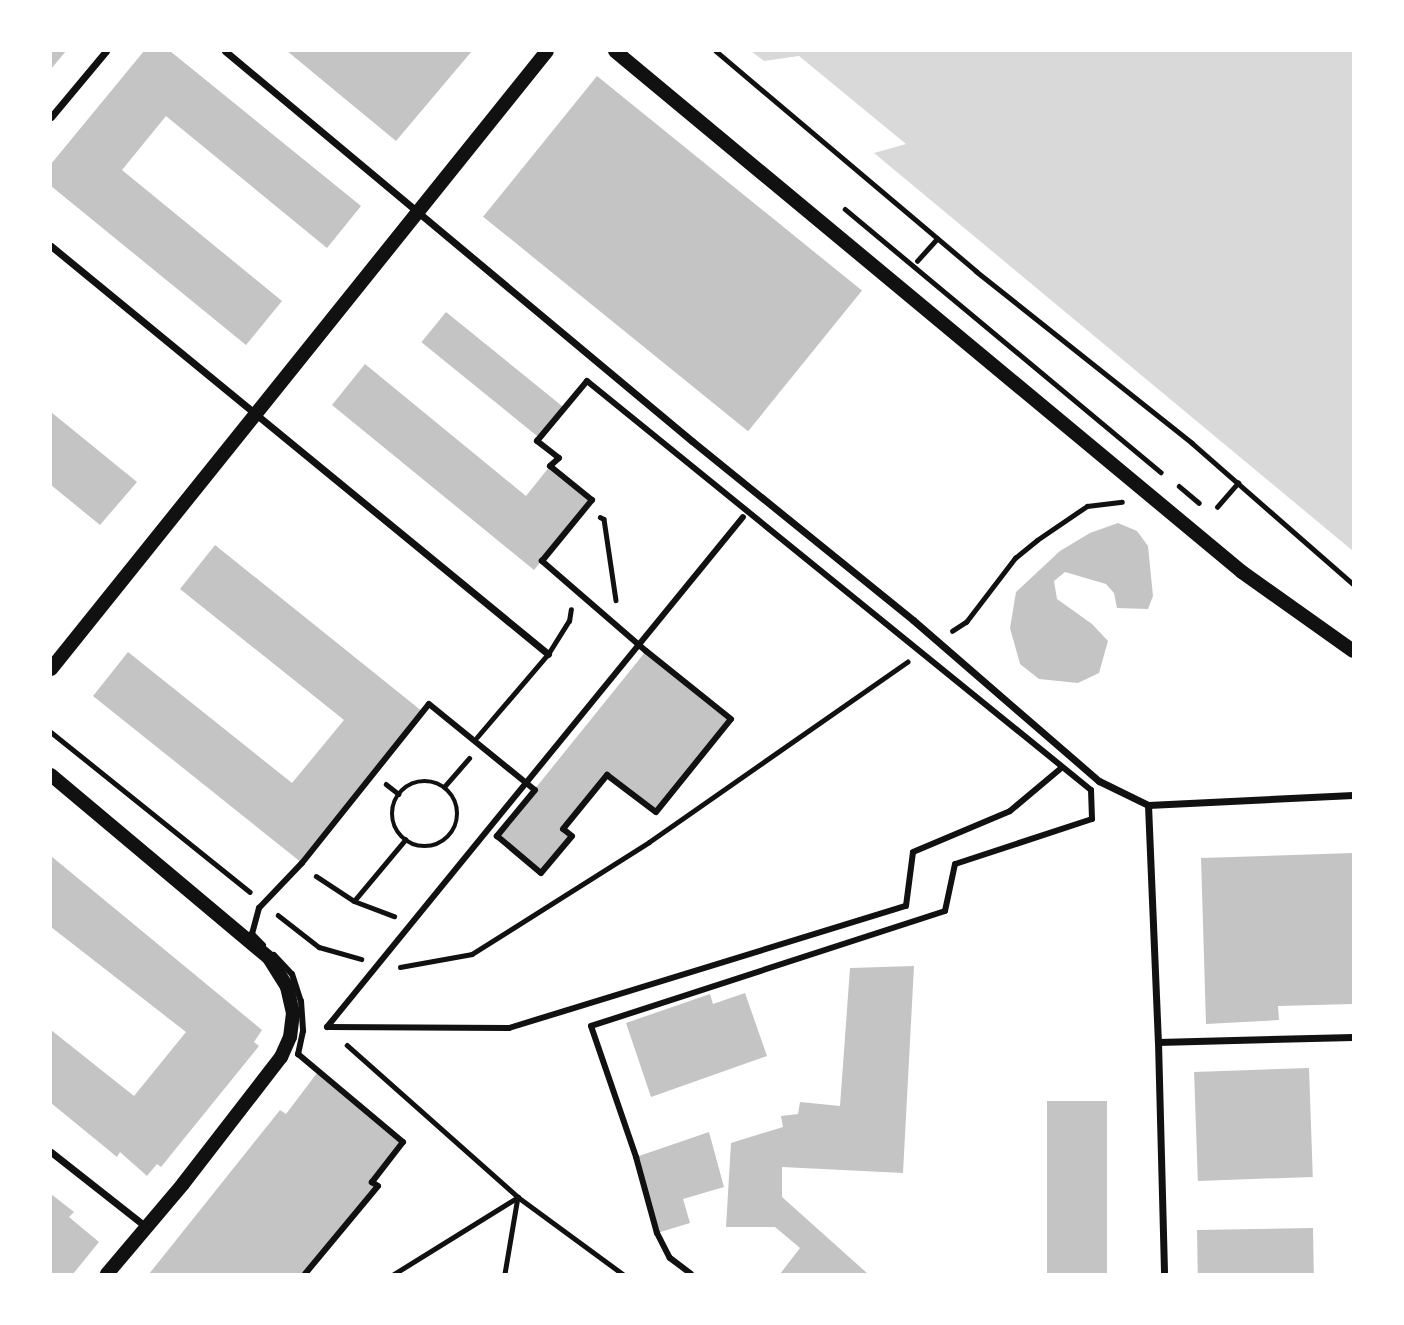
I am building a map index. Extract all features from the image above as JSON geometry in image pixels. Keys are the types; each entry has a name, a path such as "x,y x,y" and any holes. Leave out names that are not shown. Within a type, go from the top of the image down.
{"main road":[{"path":"51,669 254,412 547,51"},
{"path":"615,51 1242,572 1353,651"},
{"path":"51,775 269,958 287,987 293,1013 290,1037 282,1057 183,1184 107,1274"}],"street":[{"path":"51,117 106,51"},
{"path":"225,51 937,642 1099,781 1148,805 1353,795"},
{"path":"51,246 548,654"},
{"path":"305,1274 378,1186 372,1182 403,1143 298,1054 303,1017 292,974 252,934 259,908 302,863 429,704 535,790 497,836 541,873 572,836 563,829 607,775 656,813 731,719 637,644 542,561 592,500 550,466 559,458 537,441 587,381 1091,790 1092,819 955,864 945,911 591,1026 636,1157 657,1233 670,1258 691,1274"},
{"path":"327,1027 743,517"},
{"path":"327,1027 509,1028 906,906 913,852 1010,811 1060,769"},
{"path":"1148,805 1164,1274"},
{"path":"1158,1042 1353,1037"},
{"path":"51,1152 145,1226"}],"lane":[{"path":"477,737 548,654 569,621 571,609"}],"path":[{"path":"716,51 937,239 1238,483 1353,584"},
{"path":"917,261 937,239"},
{"path":"1217,507 1238,483"},
{"path":"937,642 966,622 1015,558 1037,540 1087,506 1136,502 1146,490"},
{"path":"596,515 604,519 620,629"},
{"path":"51,732 319,947 392,968 472,954 649,842 923,651"},
{"path":"444,787 474,752"},
{"path":"434,782 444,787 456,803 458,814 451,834 433,846 422,847 405,840 395,830 392,819 396,797 412,783 434,782"},
{"path":"354,901 405,840"},
{"path":"313,874 354,901 391,916 416,920"},
{"path":"327,1027 518,1197 623,1274"},
{"path":"394,1274 518,1197"},
{"path":"505,1274 518,1197"}],"shaded area":[{"path":"751,51 1353,51 1353,551 874,153 906,144 799,56 764,61"}],"building":[{"path":"51,51 66,51 51,69"},
{"path":"144,51 170,51 361,206 327,248 166,116 122,170 282,301 246,345 51,186 51,164"},
{"path":"287,51 472,51 396,141"},
{"path":"597,76 862,291 748,431 483,217"},
{"path":"446,312 566,409 541,439 421,342"},
{"path":"365,364 526,496 550,466 592,500 534,570 332,405"},
{"path":"51,412 137,482 100,525 51,485"},
{"path":"1118,523 1137,531 1148,546 1153,596 1148,609 1117,608 1114,593 1106,584 1065,572 1054,581 1057,599 1092,624 1108,641 1099,673 1078,683 1039,679 1020,664 1010,628 1016,592 1060,551 1090,533"},
{"path":"215,545 423,712 302,863 93,696 128,652 292,783 344,720 180,589"},
{"path":"646,651 731,719 656,812 607,775 563,829 572,836 541,873 497,836"},
{"path":"1353,853 1353,1004 1278,1006 1279,1020 1206,1024 1201,858"},
{"path":"51,856 262,1030 254,1042 259,1046 161,1167 157,1164 147,1176 120,1152 117,1157 51,1103 51,1030 134,1096 186,1032 51,927"},
{"path":"914,966 903,1173 782,1167 782,1197 868,1274 780,1274 800,1248 775,1227 726,1227 731,1143 783,1127 781,1116 798,1114 800,1102 840,1106 850,968"},
{"path":"745,993 767,1056 651,1097 626,1023 710,994 713,1004"},
{"path":"1309,1068 1313,1177 1198,1181 1194,1072"},
{"path":"317,1073 403,1142 372,1182 378,1186 305,1274 149,1274 280,1110 286,1114"},
{"path":"1047,1101 1107,1101 1107,1274 1047,1274"},
{"path":"709,1132 724,1187 683,1199 690,1223 657,1233 636,1157"},
{"path":"51,1194 74,1212 69,1217 99,1242 73,1274 51,1274"},
{"path":"1313,1228 1314,1274 1198,1274 1197,1230"}]}
